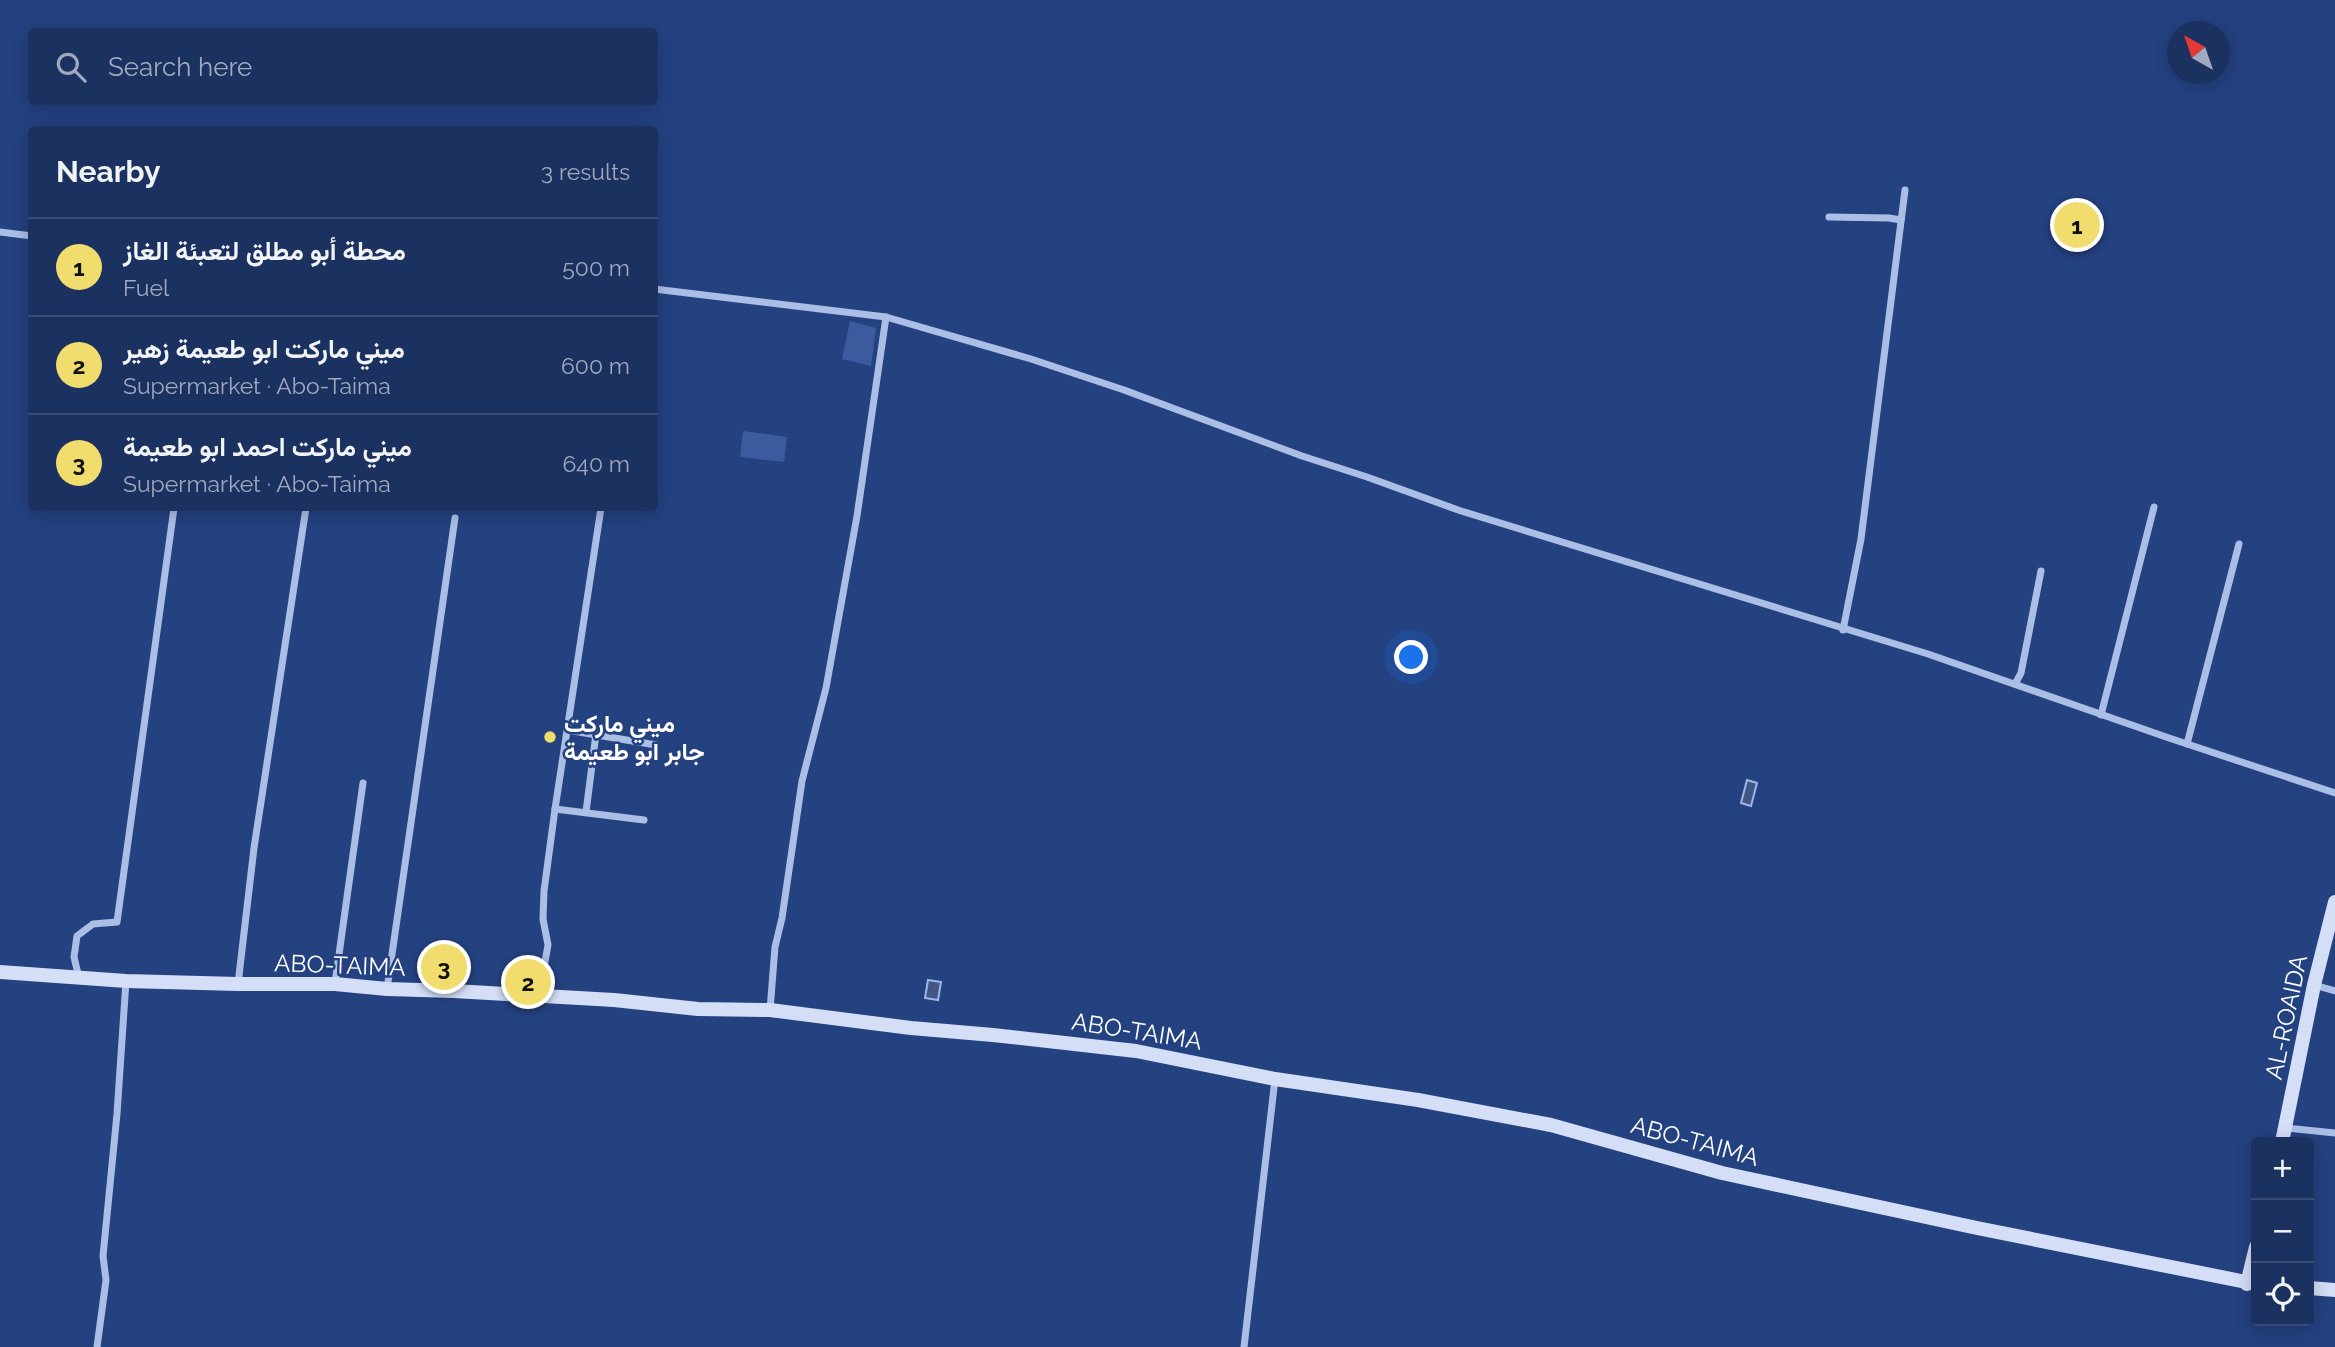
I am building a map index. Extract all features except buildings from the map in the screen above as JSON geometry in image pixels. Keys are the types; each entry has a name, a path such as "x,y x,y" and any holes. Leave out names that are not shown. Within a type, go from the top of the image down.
{"street":[{"path":"1843,630 1861,539 1905,190"},
{"path":"1829,217 1901,220"},
{"path":"0,232 28,236"},
{"path":"658,289 886,317 1031,359 1461,511 1928,654 2335,793"},
{"path":"770,1010 775,947 782,918 802,781 826,688 853,541 886,317"},
{"path":"2101,715 2154,507"},
{"path":"79,978 74,957 77,936 93,924 117,922 174,511"},
{"path":"238,985 254,848 306,511"},
{"path":"539,995 548,945 543,919 555,809 601,511"},
{"path":"387,989 455,518"},
{"path":"2187,744 2239,544"},
{"path":"2015,684 2021,673 2041,571"},
{"path":"567,730 656,746"},
{"path":"586,812 596,734"},
{"path":"335,984 363,783"},
{"path":"555,809 644,820"},
{"name":"AL-ROAIDA","path":"2284,1135 2314,985 2335,902"},
{"name":"ABO-TAIMA","path":"0,972 125,981 238,985 335,984 614,1000 698,1009 770,1010 1136,1051 1275,1079 1418,1100 1552,1125 1722,1173 2251,1284"},
{"path":"97,1347 106,1280 103,1256 117,1114 125,981"},
{"path":"2314,985 2335,990"},
{"path":"1244,1347 1275,1079"},
{"path":"2284,1135 2335,1133"},
{"path":"2314,1288 2335,1290"}],"shaded area":[{"path":"850,321 876,328 871,366 842,359"},
{"path":"743,431 787,437 784,462 740,457"},
{"path":"1747,780 1757,783 1751,806 1741,803"},
{"path":"928,980 941,982 938,1000 925,998"}],"place":[{"name":"محطة أبو مطلق لتعبئة الغاز","path":"2077,225"},
{"name":"ميني ماركت جابر ابو طعيمة","path":"550,737"},
{"name":"ميني ماركت احمد ابو طعيمة","path":"444,967"},
{"name":"ميني ماركت ابو طعيمة زهير","path":"528,982"}]}
